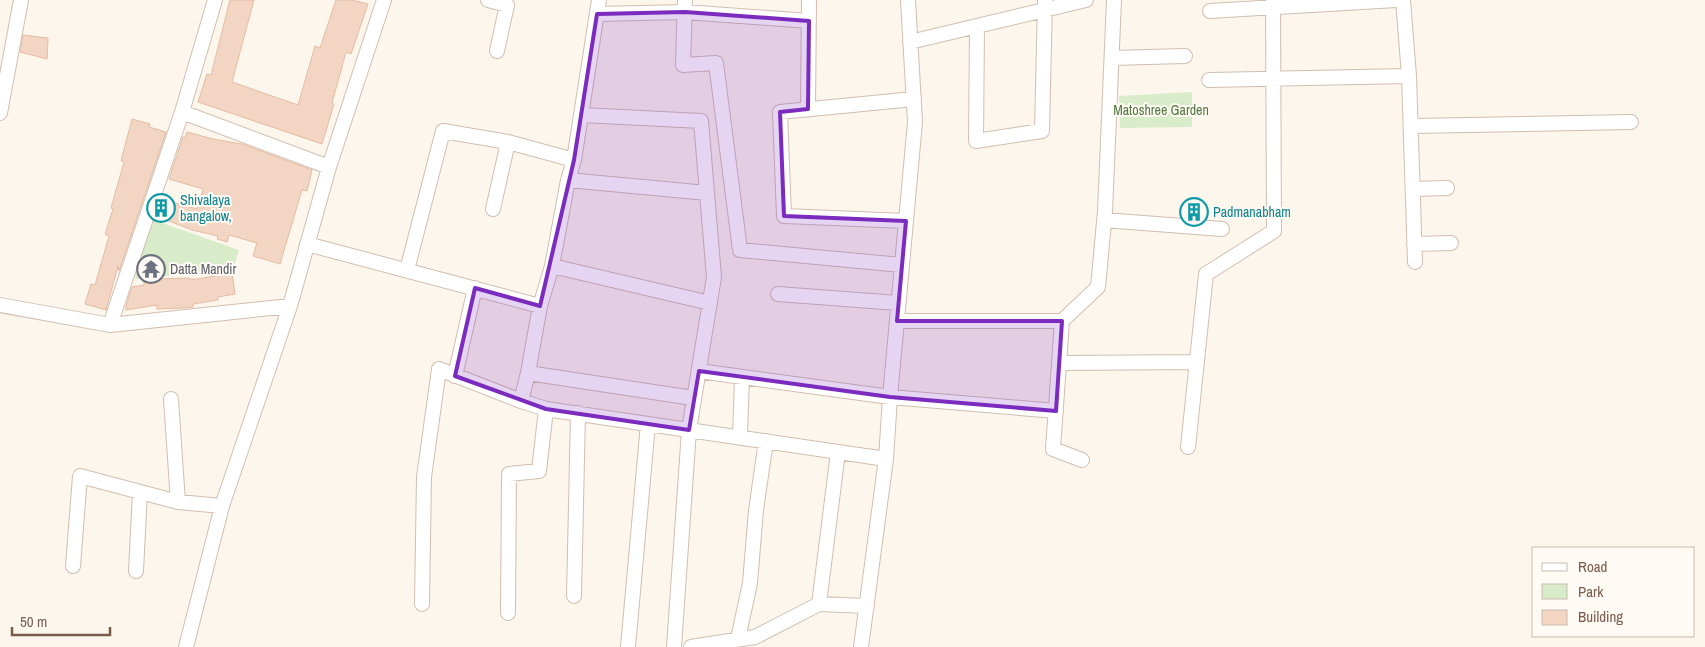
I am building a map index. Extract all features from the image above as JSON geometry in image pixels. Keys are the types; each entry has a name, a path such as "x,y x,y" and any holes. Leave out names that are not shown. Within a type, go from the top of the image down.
{"street":[{"path":"0,113 21,0"},
{"path":"110,325 182,112 215,0"},
{"path":"186,647 222,506 290,306 329,166 384,0"},
{"path":"488,0 507,5 497,51"},
{"path":"808,109 809,0"},
{"path":"861,647 886,459 915,122 908,0"},
{"path":"910,42 978,26 1045,5 1086,0"},
{"path":"897,321 1062,320 1098,287 1104,220 1114,0"},
{"path":"1210,11 1273,4 1396,0"},
{"path":"1403,0 1409,76 1415,262"},
{"path":"1188,448 1206,274 1274,231 1273,4"},
{"path":"978,26 976,141 1042,131 1045,5"},
{"path":"521,401 540,306 552,266 568,180 574,160 598,7 685,6 809,21"},
{"path":"685,6 683,65 716,62 740,250 902,265"},
{"path":"1112,58 1185,56"},
{"path":"1209,80 1409,76"},
{"path":"906,221 784,216 780,112 914,99"},
{"path":"182,112 329,166"},
{"path":"582,115 700,121 714,277 689,430 674,647"},
{"path":"1411,126 1631,122"},
{"path":"408,270 444,131 508,142 574,160"},
{"path":"494,209 508,142"},
{"path":"568,180 707,194"},
{"path":"1413,189 1447,188"},
{"path":"1104,220 1222,229"},
{"path":"1414,244 1451,243"},
{"path":"307,244 540,306"},
{"path":"552,266 710,303"},
{"path":"455,376 475,288"},
{"path":"778,294 898,303"},
{"path":"0,305 110,325 290,306"},
{"path":"1062,320 1053,449 1082,460"},
{"path":"1059,363 1197,362"},
{"path":"422,604 424,477 439,369 546,409 886,459"},
{"path":"698,371 890,397 1056,411"},
{"path":"528,373 693,398"},
{"path":"740,437 742,377"},
{"path":"171,399 178,502"},
{"path":"508,613 509,474 539,471 546,409"},
{"path":"574,596 578,413"},
{"path":"628,647 648,424"},
{"path":"738,639 750,583 756,510 766,441"},
{"path":"819,604 838,452"},
{"path":"73,566 80,476 178,502 222,506"},
{"path":"136,572 140,492"},
{"path":"691,647 755,637 819,604 866,606"}],"highlighted area":[{"path":"685,12 809,21 808,109 780,112 784,216 906,221 897,321 1062,321 1056,411 890,397 699,371 689,430 546,409 455,376 475,288 540,306 574,160 597,14"}],"green space":[{"name":"Matoshree Garden","path":"1192,92 1192,127 1120,128 1119,96"},
{"path":"151,219 239,250 233,270 135,279"}],"building":[{"path":"230,0 254,0 232,82 298,105 315,46 320,48 336,0 352,0 368,4 351,54 346,52 332,103 334,104 322,144 198,102 207,74 211,75"},
{"path":"23,35 48,38 47,59 20,52"},
{"path":"132,119 150,124 149,127 166,132 119,271 118,266 106,310 85,304 91,284 95,285 109,236 105,234 113,209 111,208 124,162 121,161"},
{"path":"187,132 242,144 312,170 307,191 302,190 280,264 253,256 257,243 229,235 227,242 217,239 218,236 192,230 156,216 162,199 197,209 203,189 169,179 183,137 185,137"},
{"name":"Padmanabham","path":"1187,201 1202,202 1201,219 1186,217"},
{"path":"144,262 158,263 157,279 197,279 232,273 235,294 218,297 218,300 193,304 193,307 157,309 157,305 126,310 132,287 144,285"}],"place":[{"name":"Shivalaya bangalow,","path":"161,208"},
{"name":"Padmanabham","path":"1194,212"},
{"name":"Datta Mandir","path":"151,269"}]}
